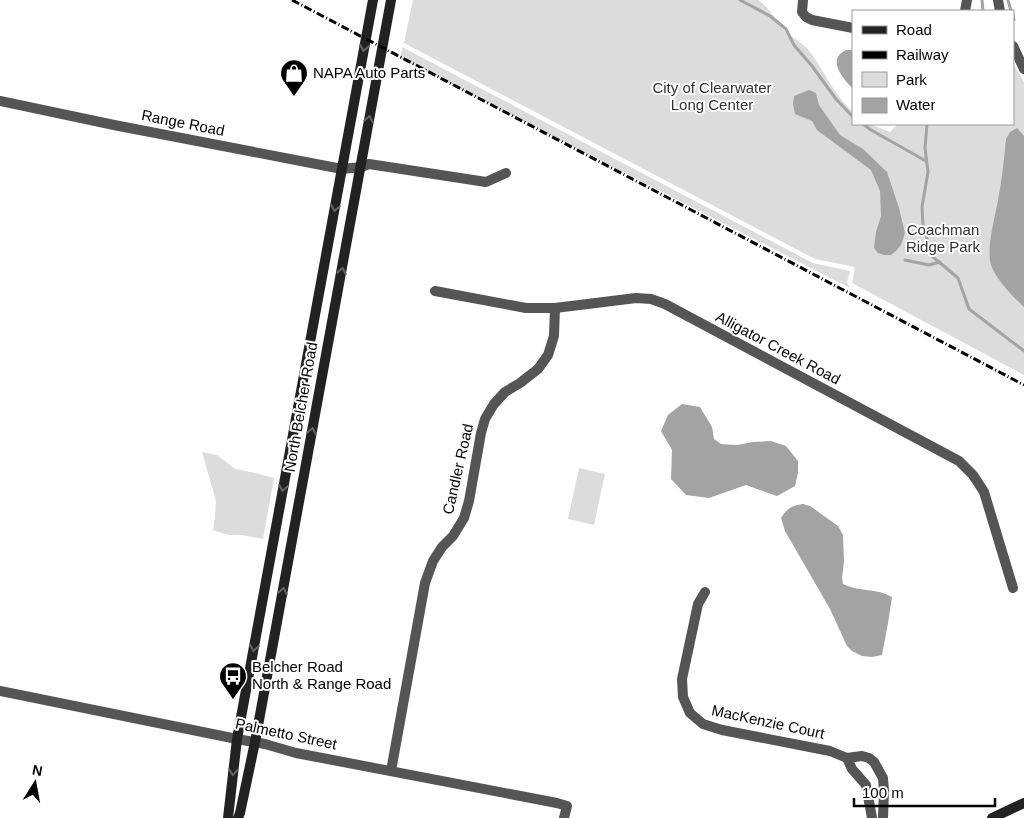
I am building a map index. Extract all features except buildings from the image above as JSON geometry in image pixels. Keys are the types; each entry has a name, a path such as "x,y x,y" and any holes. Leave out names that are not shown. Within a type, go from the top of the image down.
{"main road":[{"name":"North Belcher Road","path":"228,818 237,739 373,0"},
{"name":"North Belcher Road","path":"238,818 255,742 391,0"},
{"path":"992,818 1024,803"}],"street":[{"path":"803,0 802,12 806,17 812,20 852,28"},
{"path":"1014,48 1024,69"},
{"name":"Range Road","path":"0,102 342,169 369,164 486,182 506,173"},
{"name":"Alligator Creek Road","path":"434,291 526,308 555,308 636,298 665,304 959,461 973,475 984,492 1013,588"},
{"name":"Candler Road","path":"391,771 425,586 433,561 442,547 453,536 464,518 485,419 494,404 505,392 520,384 538,369 548,355 554,336 555,308"},
{"name":"MacKenzie Court","path":"705,592 698,604 682,679 683,697 690,713 702,724 722,730 830,751 847,758 862,756 874,762 883,778"},
{"name":"Palmetto Street","path":"0,690 255,742 296,753 557,802 567,806 564,818"},
{"path":"847,758 852,769 866,785 872,818"},
{"path":"866,785 883,778 883,818"}],"green space":[{"name":"City of Clearwater Long Center","path":"413,0 758,0 769,10 783,29 810,52 835,91 852,111 852,125 872,125 890,132 897,125 1014,125 1014,65 1024,82 1024,375 852,283 855,267 815,259 404,43"},
{"path":"402,47 813,263 850,271 847,282 850,288 400,58"},
{"path":"202,452 217,455 235,469 274,478 263,539 242,535 228,535 213,530 216,501"},
{"path":"579,468 605,474 594,525 568,519"}],"water":[{"path":"846,50 852,50 852,88 838,69 837,59"},
{"path":"809,90 816,93 819,105 840,135 863,149 887,172 905,233 901,245 891,255 878,253 874,248 881,216 880,191 871,170 817,130 812,121 795,114 794,96"},
{"path":"1017,128 1024,136 1024,307 996,276 990,258 990,241 1001,185 1006,139 1010,132"},
{"path":"682,404 700,407 712,427 714,439 721,444 737,445 771,441 786,446 798,461 795,486 777,496 746,485 709,498 686,495 671,479 672,450 661,431 668,415"},
{"path":"803,504 810,506 838,526 843,535 843,584 880,592 892,597 882,655 862,656 847,646 830,609 785,531 781,518 783,515 790,508"}],"waterway":[{"path":"740,0 770,16 786,29 794,45 836,99 852,116"},
{"path":"982,0 983,10"},
{"path":"1008,0 1011,10"},
{"path":"864,125 926,161"},
{"path":"927,125 925,148 928,172 922,207 923,226 933,257 958,278 969,309 1024,351"},
{"path":"905,260 929,265 940,262"}],"railway":[{"path":"292,0 1024,385"}],"place":[{"name":"NAPA Auto Parts","path":"294,97"},
{"name":"Belcher Road North & Range Road","path":"233,700"}],"park label":[{"name":"Coachman Ridge Park","path":"943,238"}]}
